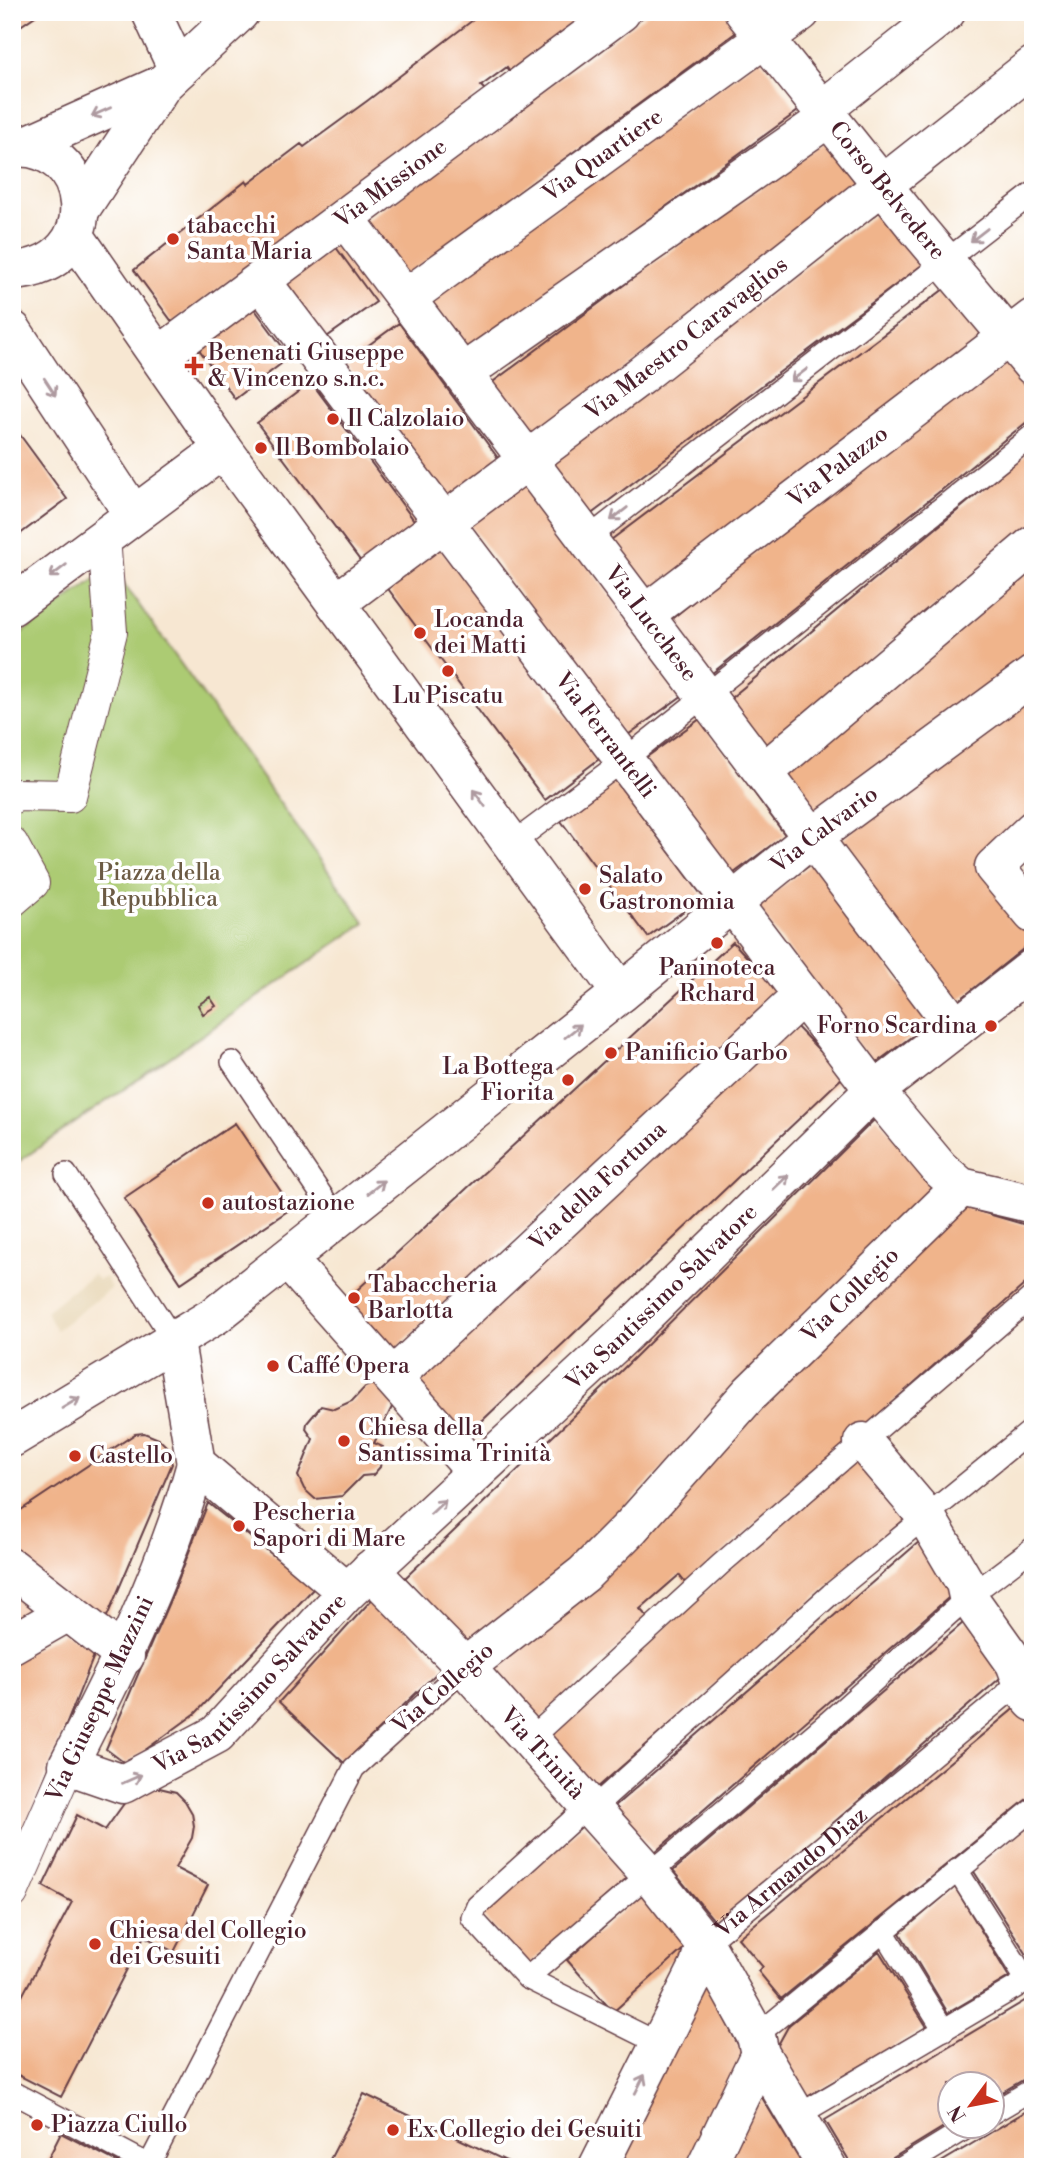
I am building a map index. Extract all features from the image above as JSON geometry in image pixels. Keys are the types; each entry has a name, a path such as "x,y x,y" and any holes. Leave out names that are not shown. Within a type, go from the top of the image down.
{"street":[{"path":"151,12 171,77"},
{"path":"12,271 30,270 49,264 64,251 77,223 171,77 240,12"},
{"name":"Via Missione","path":"159,356 621,12"},
{"name":"Via Quartiere","path":"406,298 755,26 801,12"},
{"path":"463,373 825,114 946,12"},
{"name":"Corso Belvedere","path":"755,26 945,262 1020,327 1033,366"},
{"name":"Via Maestro Caravaglios","path":"336,603 529,461 1033,66"},
{"path":"17,147 171,77"},
{"path":"12,1438 216,1315 621,993 223,449 159,356 77,223 77,191 69,174 57,160 40,151 17,147"},
{"name":"Via Lucchese","path":"345,218 956,1028"},
{"name":"Via Ferrantelli","path":"261,281 874,1091 940,1169 961,1187"},
{"name":"Via Palazzo","path":"645,614 1020,327"},
{"path":"12,798 16,795 70,796 111,632 119,525 14,337"},
{"path":"12,606 223,449"},
{"path":"764,772 1033,545"},
{"name":"Via Calvario","path":"621,993 813,838 1033,675"},
{"path":"1033,830 994,867 1033,914"},
{"path":"12,844 33,883 12,901"},
{"name":"Via Santissimo Salvatore","path":"68,1765 123,1784 217,1734 358,1581 622,1337 874,1091 1033,968"},
{"name":"Via della Fortuna","path":"393,1377 802,996"},
{"path":"961,1187 1033,1204"},
{"name":"Via Collegio","path":"465,1667 584,1574 631,1527 750,1393 961,1187"},
{"path":"287,1259 476,1472"},
{"path":"175,1342 196,1464"},
{"path":"863,1443 925,1515 965,1583 968,1597 1029,1683"},
{"name":"Via Trinità","path":"196,1464 358,1581 465,1667 528,1741 648,1872 705,1944 827,2167"},
{"name":"Via Giuseppe Mazzini","path":"12,1893 68,1765 125,1656 185,1501 196,1464"},
{"path":"12,1568 125,1656"},
{"path":"12,1644 68,1612"},
{"name":"Via Armando Diaz","path":"598,2167 698,1968 705,1944"},
{"path":"712,2163 758,2045"}],"lane":[{"path":"587,538 1033,193"},
{"path":"513,843 706,696 1033,435"},
{"path":"232,1062 337,1218"},
{"path":"66,1174 175,1342"},
{"path":"528,1741 721,1564 1033,1296"},
{"path":"660,2044 527,1978 472,1918 477,1906 831,1594 1033,1429"},
{"path":"527,1978 648,1872 828,1722 968,1597 1033,1548"},
{"name":"Via Collegio","path":"12,2092 149,2165 354,1768 465,1667"},
{"name":"Via Armando Diaz","path":"705,1944 1029,1683"},
{"path":"758,2045 883,1931 1033,1809"},
{"path":"797,2116 1030,1979 957,1870"},
{"path":"883,1931 944,2030"},
{"path":"1006,2105 1033,2089"},
{"path":"903,2167 947,2140"}],"shaded area":[{"path":"93,1274 98,1280 106,1277 111,1289 56,1330 46,1311"}],"green space":[{"name":"Piazza della Repubblica","path":"112,567 365,923 12,1166 12,640"}],"building":[{"path":"12,12 41,12 19,27 12,37"},
{"path":"476,12 590,12 513,75 507,67 481,86 485,90 173,323 134,270 246,181 248,184 301,144 304,147 367,101 473,20 470,17"},
{"path":"650,12 724,12 738,31 404,277 364,223"},
{"path":"760,58 798,111 463,354 425,301"},
{"path":"826,142 860,189 529,443 486,387 640,273"},
{"path":"886,207 926,262 586,518 545,464"},
{"path":"335,246 376,302 321,341 281,286"},
{"path":"948,286 988,339 647,596 607,543"},
{"path":"253,307 290,357 235,399 198,348"},
{"path":"399,323 503,465 447,505 344,363"},
{"path":"1006,351 1033,385 1033,417 706,678 664,625"},
{"path":"311,382 419,527 365,567 257,423"},
{"path":"12,424 67,499 12,540"},
{"path":"1033,448 1033,526 764,748 726,702"},
{"path":"525,480 683,695 625,737 467,521"},
{"path":"439,546 599,759 545,800 386,586"},
{"path":"1033,563 1033,653 815,817 781,771"},
{"path":"1033,691 1033,811 979,860 1033,925 1033,941 957,1002 835,845"},
{"path":"700,719 785,835 730,876 644,759"},
{"path":"615,780 703,897 648,937 561,821"},
{"path":"813,863 930,1023 873,1065 756,905"},
{"path":"733,942 780,993 390,1354 343,1303"},
{"path":"210,997 216,1006 203,1014 198,1005"},
{"path":"793,1023 844,1076 464,1438 413,1385"},
{"path":"877,1117 936,1186 573,1560 470,1647 405,1578 621,1371"},
{"name":"autostazione","path":"235,1123 292,1208 181,1283 124,1198"},
{"path":"957,1205 1033,1227 1033,1277 687,1585 679,1575 640,1609 649,1619 535,1723 487,1666"},
{"name":"Chiesa della Santissima Trinità","path":"375,1383 396,1399 374,1443 383,1447 380,1467 373,1475 362,1476 342,1496 315,1499 304,1489 298,1476 313,1439 306,1429 307,1423 321,1406 334,1409 352,1401 365,1387"},
{"path":"144,1433 159,1439 166,1446 172,1464 103,1626 12,1554 12,1516 135,1434"},
{"path":"862,1452 913,1512 589,1795 539,1740"},
{"path":"208,1503 314,1588 196,1713 126,1764 106,1749"},
{"path":"928,1534 962,1586 655,1852 615,1806"},
{"path":"12,1586 45,1612 12,1630"},
{"path":"375,1596 443,1667 344,1763 279,1702"},
{"path":"970,1617 1007,1672 717,1924 673,1871"},
{"path":"63,1633 97,1648 12,1860 12,1660"},
{"path":"1016,1707 1033,1727 1033,1794 781,1999 758,1971 763,1967 738,1938"},
{"name":"Chiesa del Collegio dei Gesuiti","path":"151,1786 176,1792 192,1813 192,1838 175,1868 208,1885 174,1952 144,1936 61,2097 12,2072 12,2015 72,1902 43,1886 77,1815 105,1830 128,1798"},
{"path":"1030,1824 1033,1829 1033,1964 973,1870"},
{"path":"583,1825 628,1877 527,1966 481,1914"},
{"path":"955,1887 1009,1977 948,2013 900,1933"},
{"path":"642,1893 688,1945 613,2012 567,1960"},
{"path":"879,1951 927,2027 800,2101 773,2054 789,2025"},
{"path":"703,1978 744,2056 689,2167 609,2167"},
{"path":"1033,1996 1033,2074 1006,2090 1006,2070 936,2070 936,2132 878,2167 853,2167 825,2120"},
{"path":"755,2086 804,2167 726,2167"},
{"name":"Ex Collegio dei Gesuiti","path":"364,2094 519,2167 326,2167"},
{"path":"1033,2107 1033,2167 933,2167 978,2140 1006,2140 1006,2123"},
{"path":"61,2133 127,2167 44,2167"}],"place":[{"name":"tabacchi Santa Maria","path":"173,239"},
{"name":"Benenati Giuseppe & Vincenzo s.n.c.","path":"194,366"},
{"name":"Il Calzolaio","path":"333,419"},
{"name":"Il Bombolaio","path":"261,448"},
{"name":"Locanda dei Matti","path":"420,633"},
{"name":"Lu Piscatu","path":"448,671"},
{"name":"Salato Gastronomia","path":"585,889"},
{"name":"Paninoteca Rchard","path":"717,943"},
{"name":"Forno Scardina","path":"991,1026"},
{"name":"Panificio Garbo","path":"611,1053"},
{"name":"La Bottega Fiorita","path":"568,1080"},
{"name":"autostazione","path":"208,1203"},
{"name":"Tabaccheria Barlotta","path":"354,1298"},
{"name":"Caffé Opera","path":"273,1366"},
{"name":"Chiesa della Santissima Trinità","path":"344,1441"},
{"name":"Castello","path":"75,1456"},
{"name":"Pescheria Sapori di Mare","path":"239,1526"},
{"name":"Chiesa del Collegio dei Gesuiti","path":"95,1944"},
{"name":"Piazza Ciullo","path":"37,2125"},
{"name":"Ex Collegio dei Gesuiti","path":"393,2130"}]}
